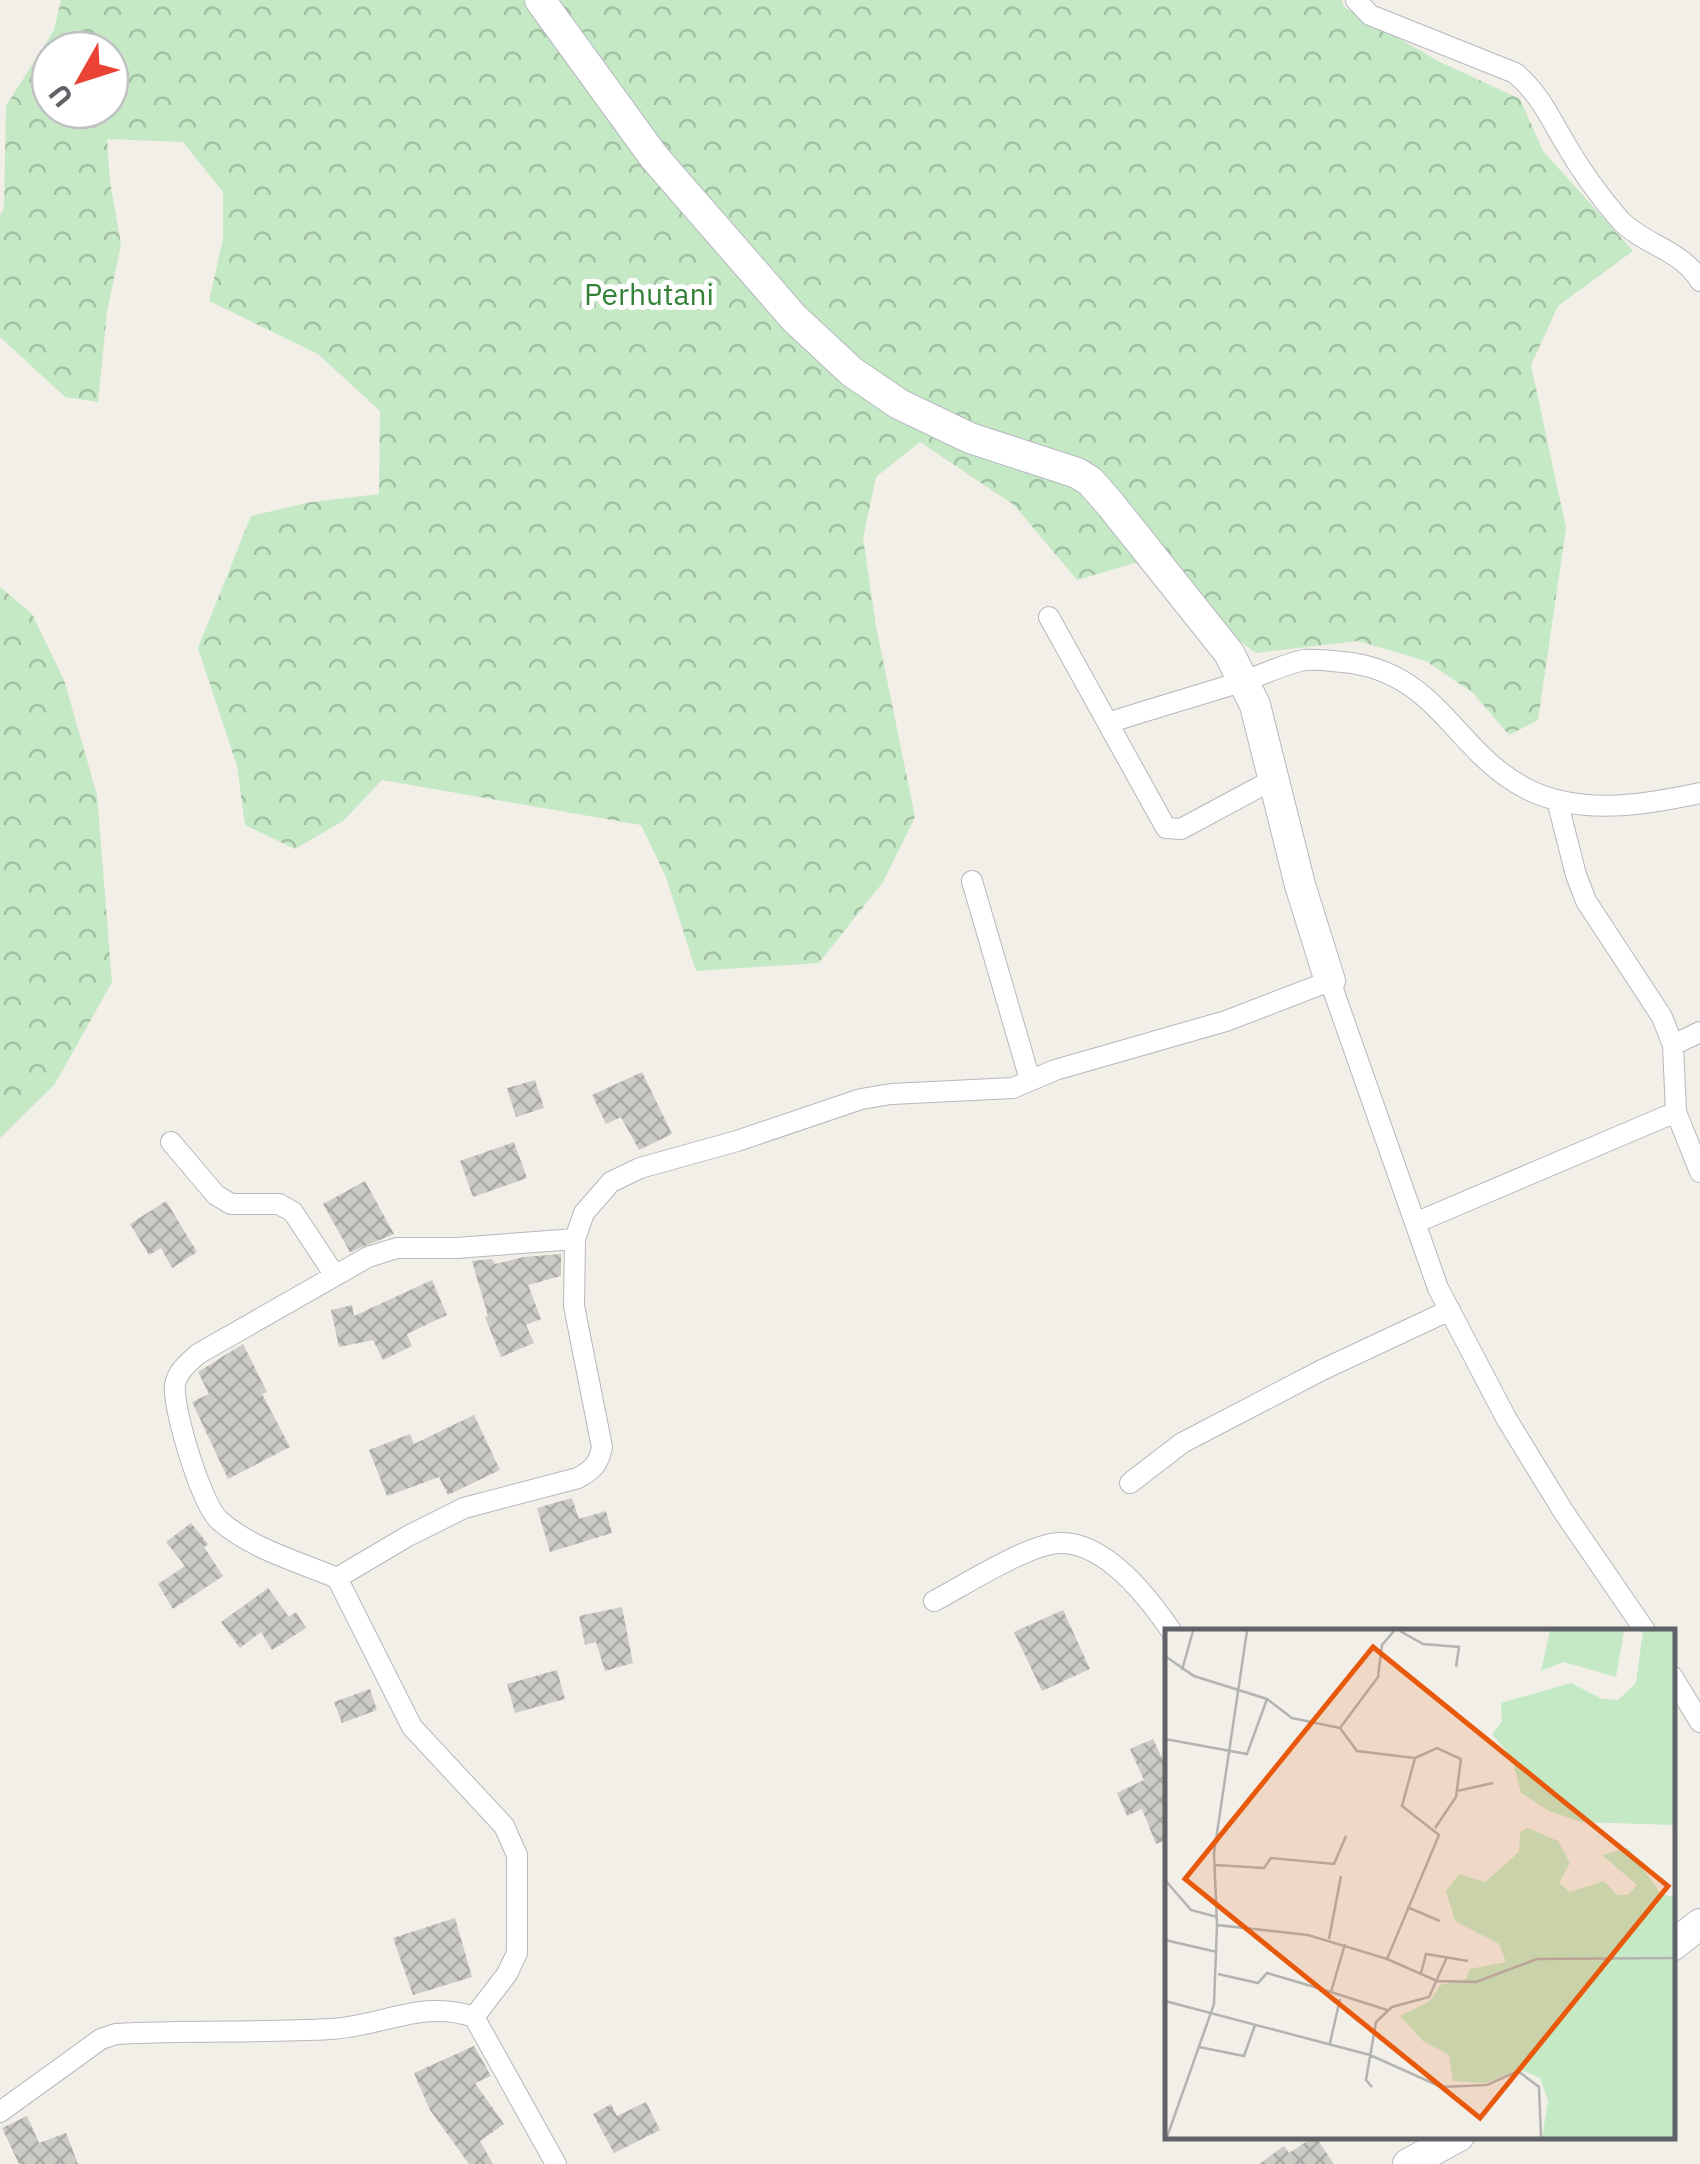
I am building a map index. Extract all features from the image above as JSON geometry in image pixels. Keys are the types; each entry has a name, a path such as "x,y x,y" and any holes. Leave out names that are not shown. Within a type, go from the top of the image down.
{"main road":[{"path":"540,0 654,157 794,318 852,372 899,404 970,438 1077,473 1090,481 1229,654 1245,680 1330,981"},
{"path":"1675,1944 1700,1924"},
{"path":"1408,2164 1454,2139"}],"street":[{"path":"1356,0 1370,15 1515,74 1530,86 1615,214 1629,230 1681,259 1700,281"},
{"path":"1049,617 1160,822 1173,831 1274,778"},
{"path":"1108,723 1304,660 1348,662 1393,674 1423,693 1487,760 1526,789 1557,800 1596,805 1648,804 1700,793"},
{"path":"1557,800 1586,901 1662,1017 1673,1045 1676,1112 1700,1172"},
{"path":"972,881 1030,1080"},
{"path":"337,1578 464,1508 578,1478 600,1460 602,1447 574,1306 576,1240 584,1213 612,1182 640,1168 737,1141 861,1099 1013,1088 1055,1070 1210,1027 1330,981 1415,1223 1450,1310 1506,1418 1644,1629"},
{"path":"1673,1045 1700,1032"},
{"path":"1415,1223 1676,1112"},
{"path":"171,1142 216,1195 231,1204 278,1204 293,1212 334,1274"},
{"path":"474,2016 507,1974 517,1953 518,1856 504,1826 412,1727 337,1578 240,1536 217,1519 200,1488 175,1399 179,1374 198,1354 368,1257 397,1248 576,1240"},
{"path":"1130,1484 1182,1443 1322,1370 1450,1310"},
{"path":"934,1601 1037,1548 1061,1542 1102,1557 1130,1581 1170,1629"},
{"path":"1675,1681 1700,1722"},
{"path":"0,2112 101,2039 116,2034 336,2029 451,2008 474,2016 556,2164"}],"green space":[{"name":"Perhutani","path":"61,0 1342,0 1344,7 1438,61 1520,99 1543,151 1633,251 1558,306 1531,365 1566,528 1538,720 1509,735 1473,693 1426,661 1358,641 1256,653 1135,563 1077,580 1014,505 920,442 876,477 863,538 876,626 915,817 883,882 819,963 696,971 666,877 641,825 382,780 343,821 295,849 245,825 237,766 198,648 251,516 311,502 379,494 380,411 318,354 209,301 223,239 223,192 183,142 107,139 121,244 107,312 98,402 65,397 0,337 0,216 4,207 6,106 30,68 30,130 130,130 130,30 54,30"},
{"path":"0,587 32,614 64,680 97,795 112,982 55,1084 0,1138"}],"building":[{"path":"642,1072 672,1134 639,1150 621,1117 606,1124 592,1095"},
{"path":"535,1080 544,1108 516,1117 507,1088"},
{"path":"514,1142 527,1178 473,1197 460,1161"},
{"path":"365,1181 394,1234 350,1252 323,1204"},
{"path":"166,1201 197,1252 172,1268 161,1248 149,1255 130,1224"},
{"path":"561,1254 561,1276 528,1285 541,1319 526,1325 534,1343 501,1357 485,1317 488,1316 472,1261 492,1259 495,1264"},
{"path":"432,1280 447,1315 407,1334 412,1346 383,1360 373,1340 339,1347 331,1310 352,1305 354,1316"},
{"path":"243,1344 267,1392 262,1394 290,1447 228,1479 192,1402 209,1394 198,1372"},
{"path":"474,1415 500,1470 448,1495 439,1477 387,1496 369,1450 410,1434 414,1444"},
{"path":"572,1498 579,1519 606,1511 612,1533 550,1552 537,1508"},
{"path":"191,1523 208,1544 204,1547 223,1576 173,1609 158,1584 185,1566 166,1542"},
{"path":"268,1588 289,1617 296,1612 306,1628 272,1650 261,1632 240,1648 221,1622"},
{"path":"622,1607 633,1663 605,1671 596,1642 585,1645 579,1616"},
{"path":"1063,1610 1090,1669 1042,1691 1014,1632"},
{"path":"557,1670 565,1699 515,1713 507,1684"},
{"path":"370,1689 377,1710 342,1723 334,1702"},
{"path":"1153,1739 1165,1765 1165,1840 1156,1844 1142,1809 1127,1816 1117,1793 1144,1780 1130,1749"},
{"path":"455,1918 472,1977 413,1995 393,1938"},
{"path":"474,2046 491,2076 475,2083 504,2124 480,2141 493,2164 469,2164 430,2110 414,2073"},
{"path":"646,2102 660,2130 614,2153 593,2114 611,2104 617,2116"},
{"path":"27,2116 39,2143 66,2133 78,2164 19,2164 2,2128"},
{"path":"1317,2139 1334,2164 1259,2164 1284,2146 1289,2153"}]}
